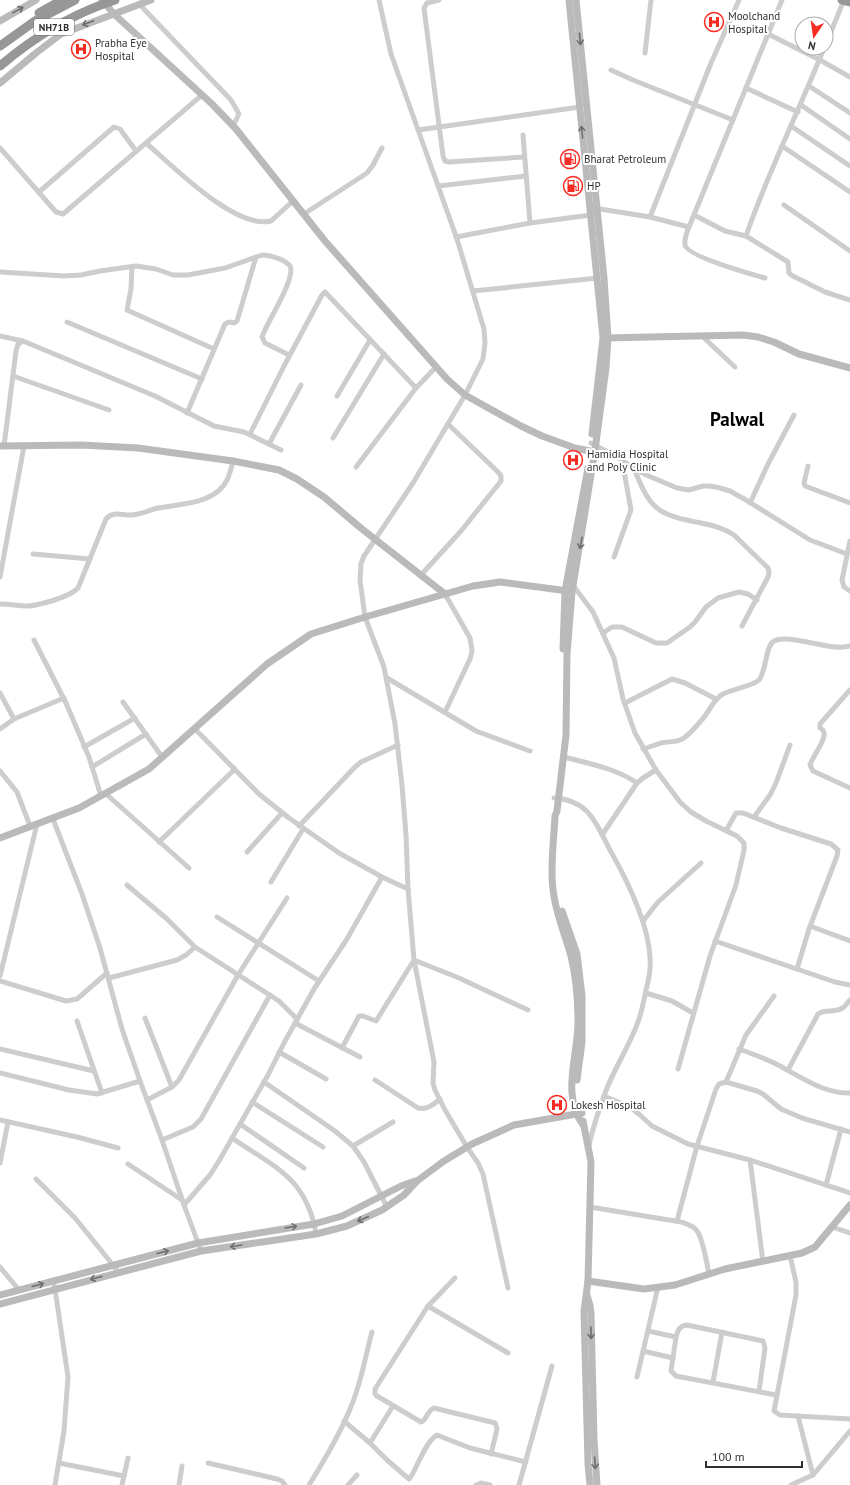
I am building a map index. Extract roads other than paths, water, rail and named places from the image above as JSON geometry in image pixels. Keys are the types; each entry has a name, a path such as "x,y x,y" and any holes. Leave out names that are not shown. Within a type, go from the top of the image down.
{"highway":[{"path":"0,40 25,22 62,0"},
{"path":"0,46 35,21 75,0"},
{"name":"NH71B","path":"0,66 15,53 46,31 102,1 115,0"},
{"path":"843,0 850,2"},
{"path":"0,61 54,22 102,1"}],"street":[{"path":"0,21 36,0"},
{"path":"0,83 36,52 61,34 151,0"},
{"path":"379,0 391,54 456,237 484,329 485,343 483,359 465,395 414,483 364,556 361,564 360,580 365,617 387,678 398,745 406,835 408,889 414,960 434,1062 434,1083 440,1099 483,1174 508,1288"},
{"path":"439,0 427,3 424,8 443,156 445,161 524,157"},
{"path":"569,0 580,107 593,210 605,338 606,368 568,592 555,816 553,879 554,896 575,975 578,1024 572,1078 572,1092 589,1145 591,1162 588,1281 584,1310 590,1485"},
{"path":"576,0 598,278 605,338"},
{"path":"645,53 651,0"},
{"path":"650,217 711,63 739,0"},
{"path":"765,278 694,254 685,244 689,227 782,0"},
{"path":"834,23 843,0"},
{"path":"102,1 233,126 329,246 436,367 465,395 542,436 576,448 593,448 622,460 648,476 677,488 689,490 703,486 720,488 739,496 810,540 847,554"},
{"path":"139,4 231,100 239,114 233,126"},
{"path":"768,34 850,77"},
{"path":"746,236 760,196 821,56"},
{"path":"611,70 733,120"},
{"path":"809,86 850,113"},
{"path":"746,88 798,112"},
{"path":"0,148 56,212 63,214 202,95"},
{"path":"801,105 850,139"},
{"path":"418,130 580,107"},
{"path":"791,126 850,166"},
{"path":"39,192 114,127 120,129 136,151"},
{"path":"523,135 530,223"},
{"path":"146,143 225,209 236,215 267,222 275,219 293,201"},
{"path":"782,146 850,192"},
{"path":"304,214 367,173 382,148"},
{"path":"438,186 526,176"},
{"path":"784,205 850,251"},
{"path":"456,237 593,210 650,217 689,227"},
{"path":"694,215 725,231 746,236 788,262 789,273 791,275 825,292 850,300"},
{"path":"0,272 64,276 81,275 132,267 148,268 173,275 188,275 224,268 256,257 268,255 287,263 290,266 291,271 288,284 262,338 265,343 289,355"},
{"path":"187,413 225,324 229,322 234,323 237,321 256,257"},
{"path":"132,267 127,310 214,349"},
{"path":"473,291 598,278"},
{"path":"250,434 289,355 325,292 416,388"},
{"path":"67,322 202,379"},
{"path":"605,338 743,335 758,337 774,342 799,354 850,368"},
{"path":"0,336 23,341 136,387 214,426 250,434 281,450"},
{"path":"702,336 735,367"},
{"path":"337,396 370,340"},
{"path":"23,341 18,344 2,446 81,445 138,448 234,461 279,470 298,479 445,594 470,638 472,651 470,659 445,712"},
{"path":"333,438 384,354"},
{"path":"356,467 416,388 436,367"},
{"path":"13,376 109,410"},
{"path":"269,444 301,385"},
{"path":"750,503 768,464 794,415"},
{"path":"421,575 461,531 502,481 500,473 448,424"},
{"path":"0,577 24,446"},
{"path":"614,557 631,510 622,460"},
{"path":"0,604 36,605 70,594 78,588 108,516 117,513 132,515 204,499 211,496 225,483 234,461"},
{"path":"808,466 804,483 805,486 850,503"},
{"path":"634,468 649,501 656,508 679,519 712,525 728,530 768,568 769,575 742,626"},
{"path":"850,541 842,580 844,588 850,591"},
{"path":"33,554 90,559"},
{"path":"0,838 79,808 149,768 267,664 311,634 474,586 500,582 568,592"},
{"path":"570,583 593,612 614,658 624,703 635,733 656,770 680,802 691,812 737,836 744,844 736,885 715,940 678,1069"},
{"path":"556,798 564,757 566,735 568,592"},
{"path":"602,633 612,627 622,627 656,643 666,643 690,627 706,607 718,598 739,592 748,594 756,600"},
{"path":"643,749 662,743 678,741 684,738 706,715 716,699 735,688 755,683 759,680 763,674 772,642 788,639 827,646 850,646"},
{"path":"34,640 64,698 103,795 189,868"},
{"path":"387,678 476,731 530,751"},
{"path":"624,703 672,679 685,683 716,699"},
{"path":"850,690 820,724 820,728 824,731 824,736 810,765 813,771 850,788"},
{"path":"0,693 14,719"},
{"path":"0,729 14,719 64,698"},
{"path":"123,702 162,757"},
{"path":"84,747 134,718"},
{"path":"194,728 259,794 282,813 339,853 382,877 408,889"},
{"path":"92,767 146,734"},
{"path":"271,882 301,827 355,767 361,762 398,745"},
{"path":"754,817 770,795 776,783 790,745"},
{"path":"564,757 609,768 637,783"},
{"path":"159,842 235,769"},
{"path":"602,835 637,783 656,770"},
{"path":"0,771 21,799 30,826"},
{"path":"556,798 578,804 586,810 602,835 628,884 642,921 650,957 650,970 646,993 638,1022 604,1096 589,1145"},
{"path":"247,852 282,813"},
{"path":"726,831 736,813 744,813 781,828 830,844 838,850 810,926 797,969"},
{"path":"53,819 82,894 100,948 122,1029 201,1251"},
{"path":"0,976 37,824"},
{"path":"642,921 668,892 701,863"},
{"path":"183,1203 210,1175 264,1082 319,981 347,939 382,877"},
{"path":"127,885 167,918 195,947 279,1001 296,1021 360,1057"},
{"path":"147,1100 172,1087 178,1080 238,975 287,898"},
{"path":"217,917 319,981"},
{"path":"810,926 850,941"},
{"path":"715,940 835,982 850,985"},
{"path":"0,981 66,1001 77,999 108,976 177,960 186,955 195,947"},
{"path":"414,960 459,978 528,1010"},
{"path":"342,1048 359,1016 376,1021 414,960"},
{"path":"646,993 672,1001 693,1013"},
{"path":"162,1140 193,1127 201,1119 270,995"},
{"path":"726,1082 739,1049 756,1020 774,996"},
{"path":"788,1070 818,1014 824,1011 842,1009 850,1000"},
{"path":"145,1018 172,1087"},
{"path":"77,1021 102,1093"},
{"path":"0,1049 94,1071"},
{"path":"739,1049 788,1070 820,1087 836,1092 850,1093"},
{"path":"279,1052 326,1079"},
{"path":"0,1073 69,1090 97,1094 140,1081"},
{"path":"376,1080 418,1108 427,1108 440,1099"},
{"path":"264,1082 335,1131 353,1146 364,1162 386,1207"},
{"path":"677,1221 696,1146 717,1085 722,1082 760,1092 781,1109 802,1118 850,1132"},
{"path":"604,1096 630,1107 652,1126 679,1140 750,1160 850,1192"},
{"path":"252,1102 323,1147"},
{"path":"0,1304 201,1251 316,1234 359,1221 386,1207 404,1195 417,1181 467,1147 514,1125 579,1114"},
{"path":"0,1120 77,1137 118,1148"},
{"path":"0,1163 8,1122"},
{"path":"353,1146 393,1122"},
{"path":"240,1124 304,1168"},
{"path":"826,1184 841,1129"},
{"path":"232,1138 276,1168 297,1186 314,1224 316,1234"},
{"path":"750,1160 763,1262"},
{"path":"128,1164 183,1203"},
{"path":"36,1179 75,1218 114,1265 118,1272"},
{"path":"0,1296 198,1243 314,1224 342,1216 401,1186 417,1181"},
{"path":"588,1281 644,1289 675,1285 725,1269 802,1253 815,1247 850,1205"},
{"path":"590,1207 689,1224 698,1231 709,1274"},
{"path":"832,1227 850,1233"},
{"path":"790,1256 796,1282 796,1295 776,1394 774,1408 775,1413 780,1416 850,1419"},
{"path":"0,1268 19,1290"},
{"path":"454,1278 428,1306 408,1340 375,1390 375,1394 421,1422 424,1421 429,1412 434,1408 495,1423 497,1429 491,1454"},
{"path":"53,1281 68,1377 65,1424 55,1485"},
{"path":"637,1377 658,1287"},
{"path":"587,1294 590,1306 594,1440 597,1485"},
{"path":"428,1306 508,1353"},
{"path":"758,1391 765,1348 764,1343 761,1340 687,1325 679,1329 676,1337 671,1371 673,1374 758,1391 776,1394"},
{"path":"648,1331 676,1337"},
{"path":"309,1485 327,1458 351,1408 359,1384 372,1332"},
{"path":"714,1382 722,1332"},
{"path":"643,1351 673,1358"},
{"path":"520,1485 552,1366"},
{"path":"370,1443 393,1406"},
{"path":"798,1416 814,1475"},
{"path":"344,1421 409,1479 428,1444 435,1436 442,1436 458,1444 491,1454 526,1462"},
{"path":"791,1485 814,1475 850,1431"},
{"path":"122,1485 128,1458"},
{"path":"59,1463 124,1476"},
{"path":"208,1463 278,1479 285,1485"},
{"path":"179,1485 182,1466"},
{"path":"348,1485 357,1475"},
{"path":"476,1485 481,1483 490,1485"}],"place":[{"name":"Moolchand Hospital","path":"714,22"},
{"name":"Prabha Eye Hospital","path":"81,49"},
{"name":"Bharat Petroleum","path":"570,159"},
{"name":"HP","path":"573,186"},
{"name":"Hamidia Hospital and Poly Clinic","path":"573,460"},
{"name":"Lokesh Hospital","path":"557,1105"}],"district":[{"name":"Palwal","path":"737,419"}]}
